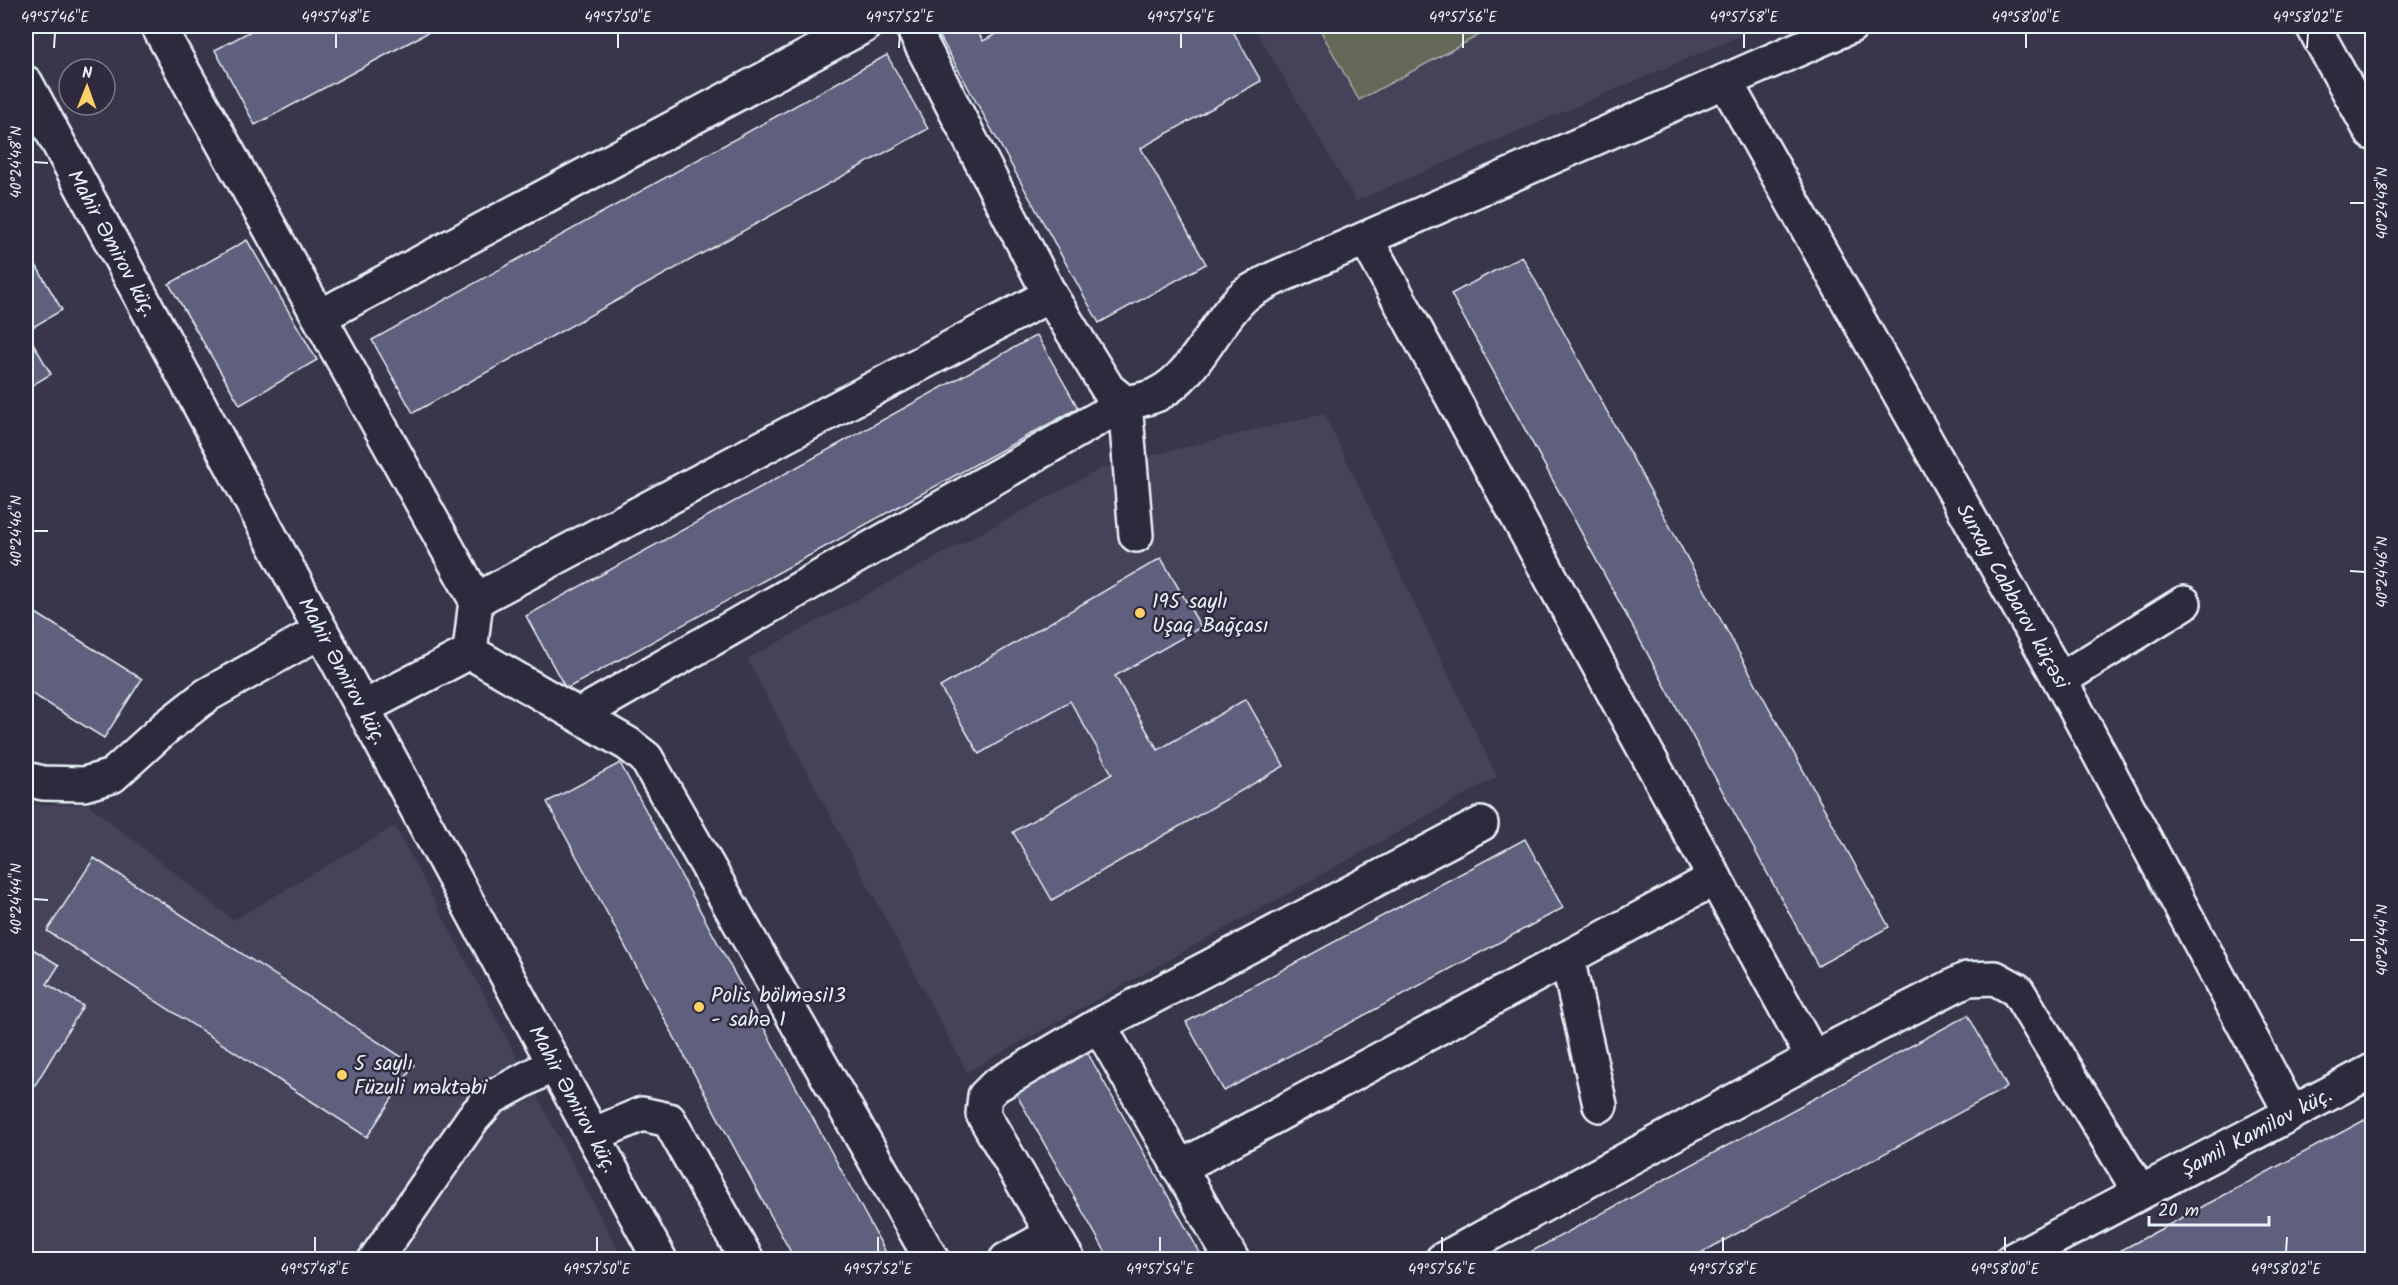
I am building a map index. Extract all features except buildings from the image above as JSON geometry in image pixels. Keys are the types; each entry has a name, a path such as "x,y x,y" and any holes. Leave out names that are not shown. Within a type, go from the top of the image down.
{"street":[{"path":"158,26 321,316 476,600 470,652"},
{"path":"321,316 864,26"},
{"path":"912,26 1050,295 1107,389 1125,403 1136,535"},
{"path":"579,715 1125,403 1157,394 1173,382 1210,342 1245,295 1273,279 1851,26"},
{"path":"2313,26 2373,133"},
{"name":"Surxay Cabbarov küçəsi","path":"1725,81 2060,680 2291,1113"},
{"name":"Mahir Əmirov küç.","path":"26,83 660,1260"},
{"path":"1366,239 1813,1058"},
{"path":"476,600 1050,295"},
{"path":"2060,680 2184,603"},
{"path":"26,779 43,783 84,784 112,776 165,728 207,695 321,631"},
{"path":"470,652 628,744 646,758 932,1260"},
{"path":"363,708 470,652"},
{"path":"1005,1260 1060,1247 983,1114 985,1096 995,1086 1099,1025 1481,824"},
{"path":"1179,1168 1715,878"},
{"path":"1566,958 1600,1105"},
{"path":"1442,1260 1813,1058 1967,979 1995,978 2017,990 2140,1192"},
{"path":"1099,1025 1232,1260"},
{"path":"375,1260 473,1118 491,1098 554,1064"},
{"name":"Şamil Kamilov küç.","path":"2012,1260 2373,1071"},
{"path":"593,1136 642,1114 669,1120 747,1260"}],"shaded area":[{"path":"1253,26 1763,26 1356,201"},
{"path":"1324,413 1497,777 967,1072 747,659 1104,467"},
{"path":"88,804 233,920 395,826 623,1259 26,1259 26,805"}],"green space":[{"path":"1318,26 1496,26 1359,100"}],"place":[{"name":"195 saylı Uşaq Bağçası","path":"1140,613"},
{"name":"Polis bölməsi13 - sahə 1","path":"699,1007"},
{"name":"5 saylı Füzuli məktəbi","path":"342,1075"}]}
